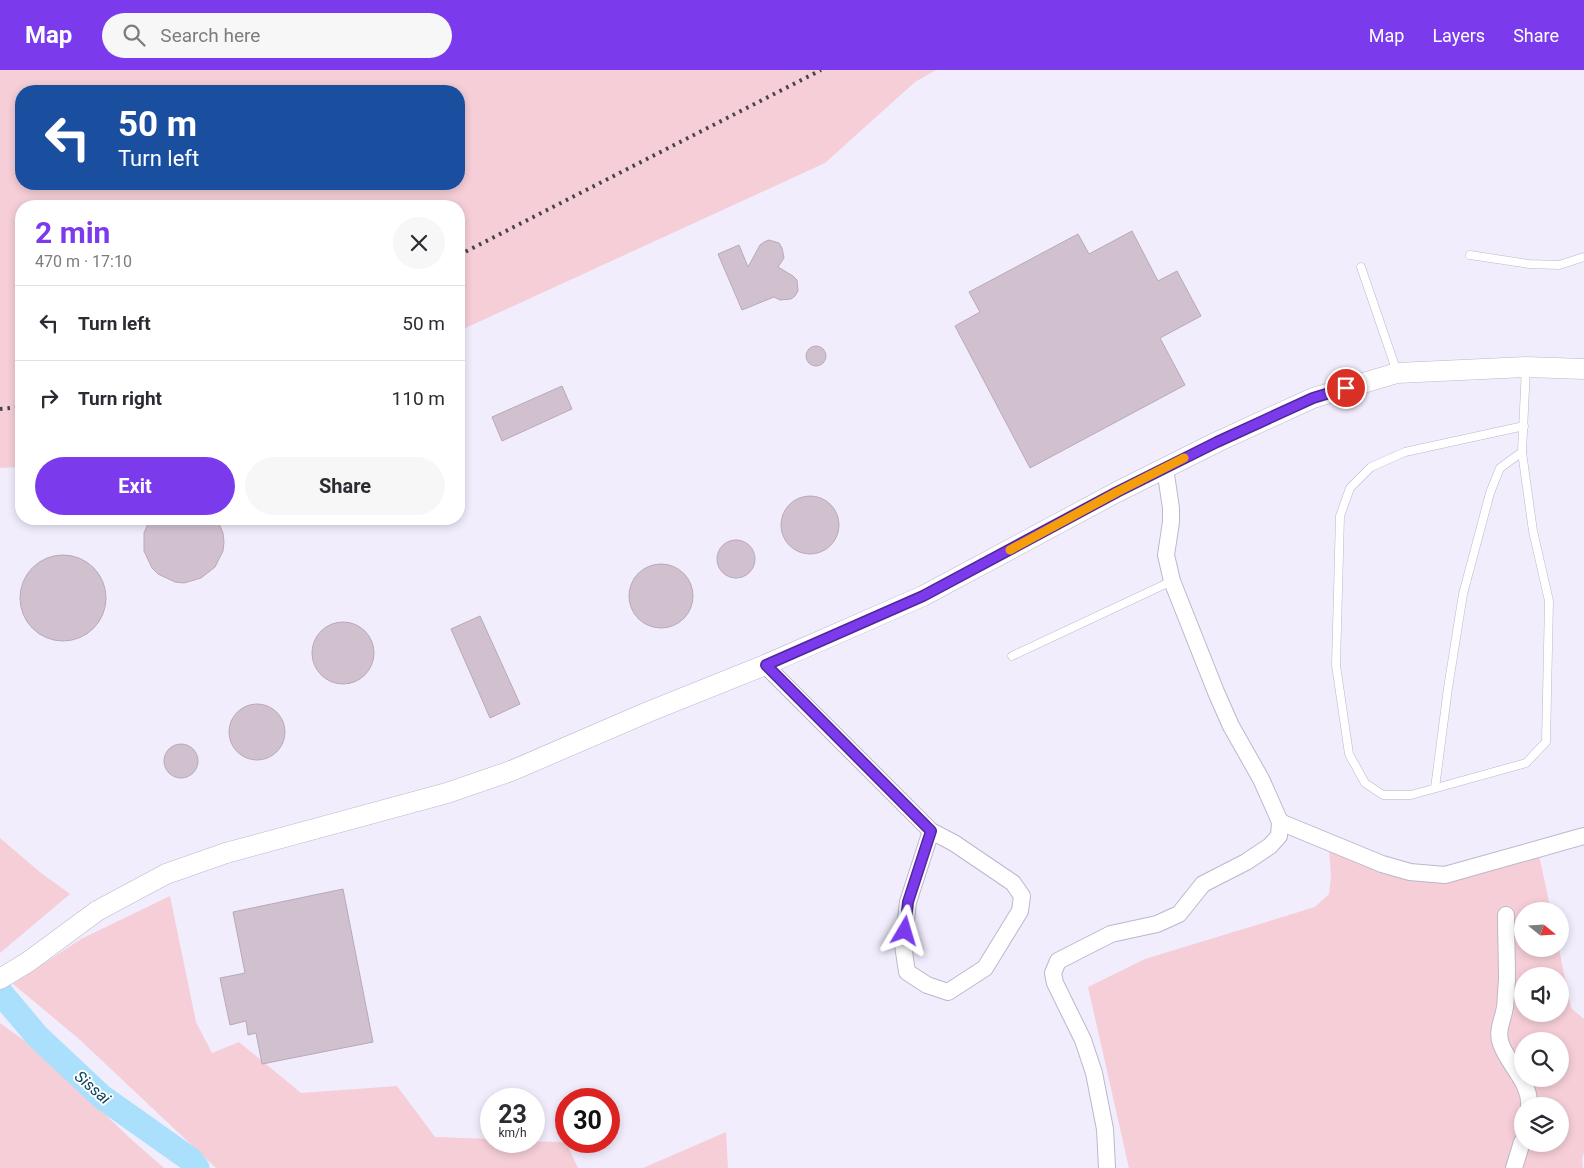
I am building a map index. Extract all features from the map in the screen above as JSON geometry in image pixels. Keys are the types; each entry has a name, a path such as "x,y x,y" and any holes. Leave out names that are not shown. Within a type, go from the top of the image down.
{"street":[{"path":"0,979 28,962 97,912 166,874 226,853 448,793 511,771 665,704 766,665 923,596 1117,492 1313,398 1397,373 1526,366 1584,369"},
{"path":"1107,1168 1105,1129 1094,1074 1083,1040 1055,983 1053,973 1058,961 1111,934 1157,924 1179,914 1203,884 1246,862 1270,846 1279,836 1280,822 1261,779 1231,726 1172,581 1166,555 1172,522 1165,468"},
{"path":"766,665 931,831 954,843 1013,883 1022,896 1020,911 985,968 948,992 927,985 907,972 903,945 908,902 931,831"},
{"path":"1280,822 1382,864 1410,872 1445,875 1584,836"},
{"path":"1506,915 1507,980 1505,1009 1499,1032 1501,1044 1527,1088 1529,1097"},
{"path":"1514,1168 1519,1152"}],"lane":[{"path":"1470,255 1530,264 1559,265 1584,257"},
{"path":"1361,267 1397,373"},
{"path":"1524,426 1405,452 1371,467 1350,488 1340,516 1336,664 1349,754 1365,783 1383,795 1411,795 1526,763 1546,742 1549,601 1533,532 1522,452 1524,426 1526,366"},
{"path":"1435,788 1463,594 1490,493 1500,468 1522,452"},
{"path":"1012,656 1172,581"}],"shaded area":[{"path":"0,70 936,70 915,82 825,163 465,328 465,200 15,200 15,467 0,468"},
{"path":"0,838 41,873 70,894 0,953"},
{"path":"1329,849 1445,882 1539,855 1549,902 1514,902 1514,958 1561,958 1563,967 1514,967 1514,1022 1569,1022 1569,998 1571,1008 1584,1019 1583,1168 1129,1168 1088,987 1145,959 1315,907 1329,894 1331,877"},
{"path":"170,896 196,1022 212,1053 239,1042 301,1093 397,1086 435,1137 480,1139 480,1153 545,1153 545,1142 555,1142 555,1153 571,1153 578,1168 216,1168 79,1039 13,984 81,939"},
{"path":"0,1023 36,1049 164,1168 0,1168"},
{"path":"726,1132 728,1168 643,1168"}],"building":[{"path":"1132,231 1158,281 1177,271 1201,316 1160,338 1185,385 1030,468 955,326 980,312 969,292 1078,234 1089,254"},
{"path":"769,240 779,243 782,248 784,258 778,267 797,280 798,291 791,299 780,300 774,297 742,310 718,254 739,245 748,267 760,245"},
{"path":"812,346 820,346 826,352 826,360 820,366 812,366 806,360 806,352"},
{"path":"562,386 572,409 502,441 492,417"},
{"path":"804,496 816,496 831,504 839,519 839,531 831,546 816,554 804,554 789,546 781,531 781,519 789,504"},
{"path":"147,525 220,525 223,533 223,551 215,567 201,578 184,583 175,582 158,574 152,568 144,551 144,533"},
{"path":"736,540 743,541 749,546 754,552 754,566 749,572 743,577 736,578 729,577 723,572 718,566 717,559 718,552 723,546 729,541"},
{"path":"63,555 79,558 87,562 99,574 103,582 106,598 103,614 99,622 87,634 79,638 63,641 47,638 39,634 27,622 23,614 20,598 23,582 27,574 39,562 47,558"},
{"path":"661,564 679,570 687,578 693,596 687,614 679,622 661,628 643,622 635,614 629,596 635,578 643,570"},
{"path":"480,616 520,704 490,718 451,629"},
{"path":"343,622 355,625 365,631 371,641 374,653 371,665 365,675 355,681 343,684 331,681 321,675 315,665 312,653 315,641 321,631 331,625"},
{"path":"257,704 272,709 280,717 285,732 280,747 272,755 257,760 242,755 234,747 229,732 234,717 242,709"},
{"path":"181,744 188,745 193,749 197,754 197,768 193,773 188,777 181,778 174,777 169,773 165,768 164,761 165,754 169,749 174,745"},
{"path":"343,889 373,1042 262,1064 256,1033 248,1035 246,1021 230,1025 220,978 245,973 233,912"}],"waterway":[{"name":"Sissai","path":"0,992 37,1036 102,1097 191,1160 197,1168"}],"railway":[{"path":"465,252 821,70"},
{"path":"0,409 15,408"}],"slow traffic":[{"path":"1010,550 1184,458"}],"route":[{"path":"905,931 908,902 931,831 766,665 923,596 1117,492 1217,442 1313,398 1346,388"}]}
